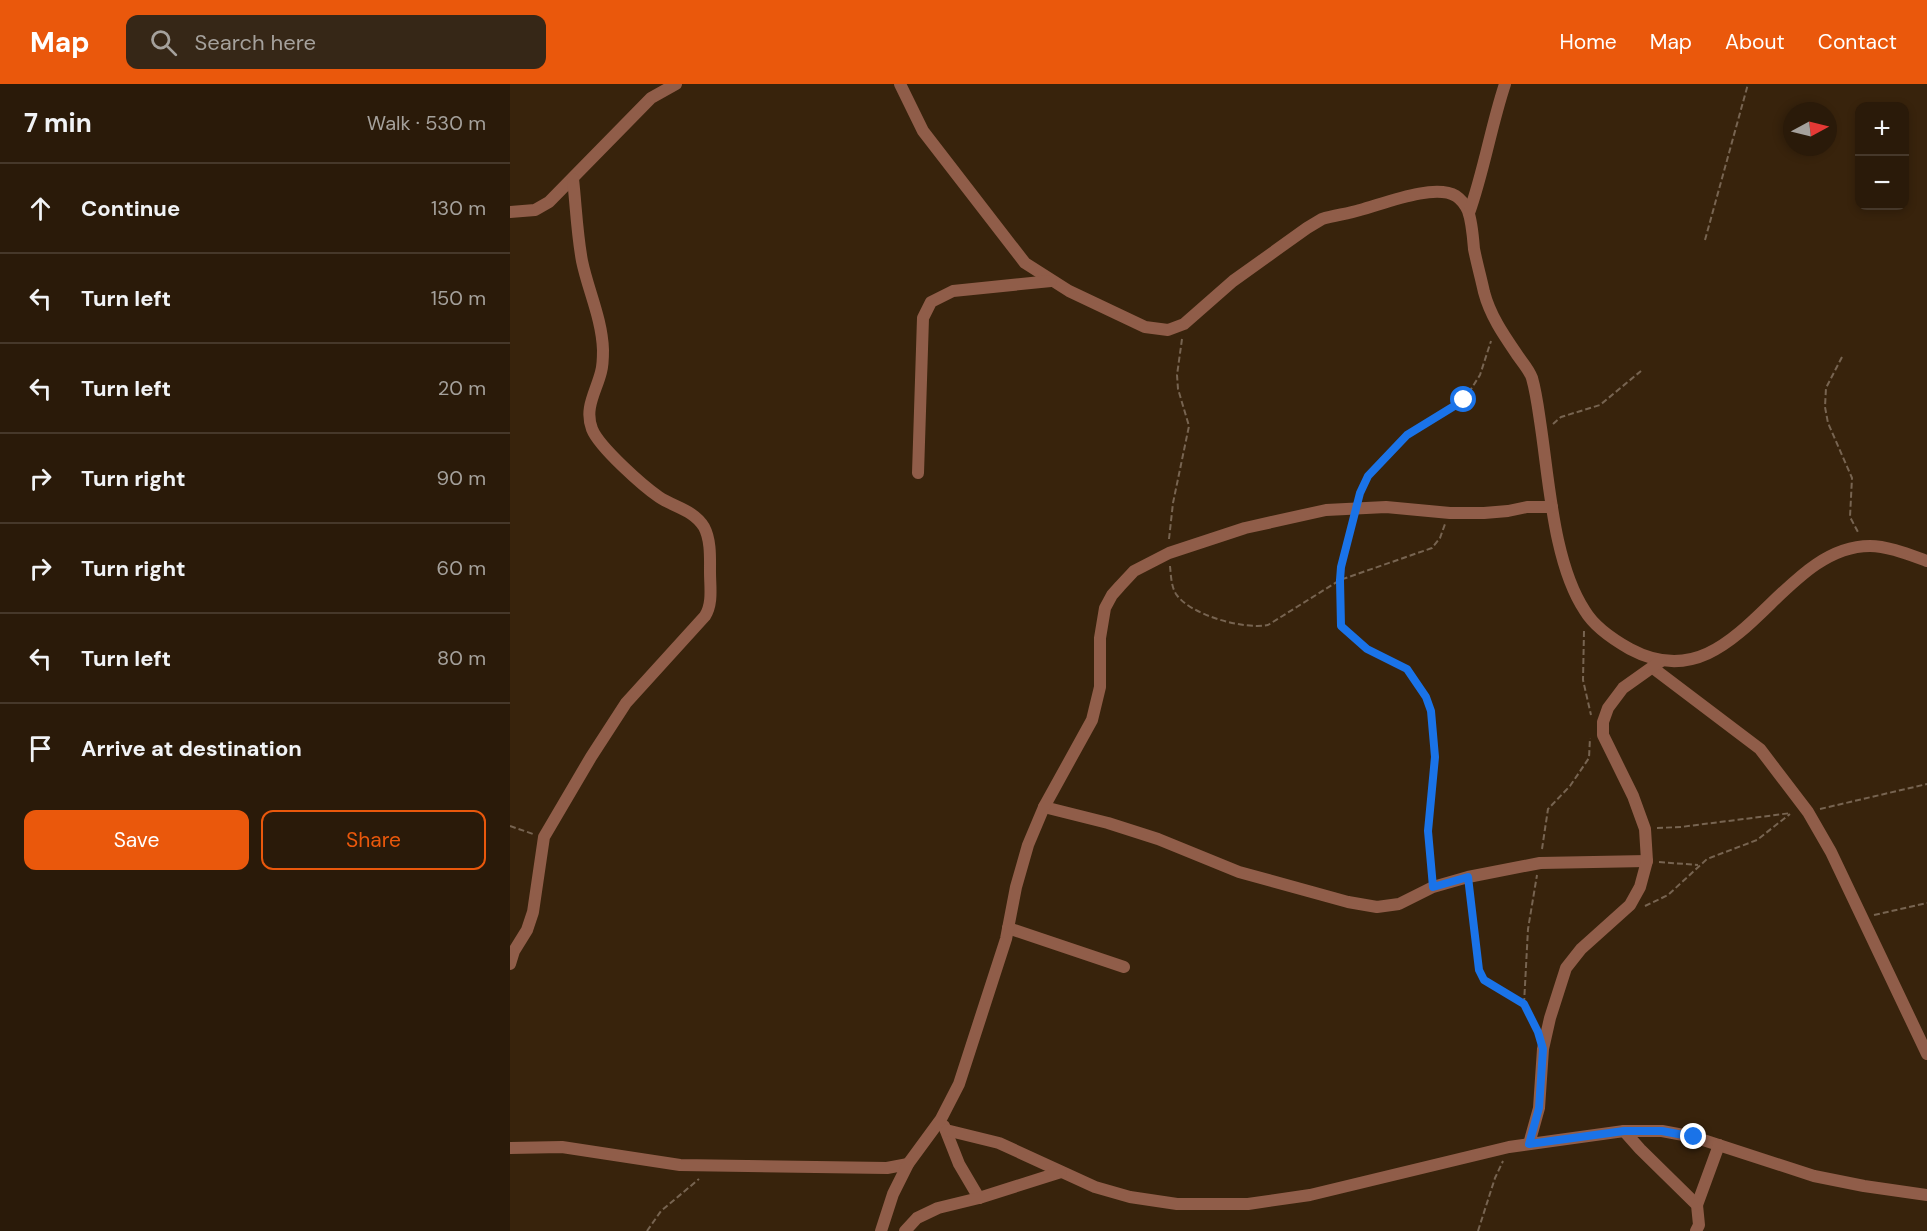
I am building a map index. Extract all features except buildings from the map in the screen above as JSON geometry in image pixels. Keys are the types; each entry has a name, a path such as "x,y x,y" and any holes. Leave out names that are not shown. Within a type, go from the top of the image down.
{"street":[{"path":"510,212 536,210 549,202 651,98 676,84"},
{"path":"900,84 923,131 1025,263 1069,291 1145,327 1168,330 1184,324 1233,281 1322,219 1431,193 1454,195 1464,203 1469,213 1487,301 1500,328 1531,375 1552,507 1563,559 1572,588 1586,614 1610,636 1657,664 1760,750 1808,812 1831,852 1927,1054"},
{"path":"1469,213 1479,184 1505,84"},
{"path":"510,964 533,912 544,837 626,703 705,616 710,609 711,600 710,556 707,534 702,525 694,516 650,490 602,444 592,429 589,416 590,403 601,372 603,346 582,260 573,179"},
{"path":"1449,194 1473,189 1479,184"},
{"path":"918,473 922,318 931,302 953,291 1051,280"},
{"path":"881,1231 893,1194 908,1164 943,1125 959,1084 1008,928 1025,855 1044,807 1092,720 1100,687 1100,638 1105,608 1112,595 1134,571 1169,553 1245,528 1326,510 1386,507 1450,513 1552,507"},
{"path":"1529,1144 1539,1108 1543,1049 1566,968 1581,949 1630,905 1640,887 1647,861 1645,829 1633,796 1603,735 1603,722 1608,708 1623,688 1657,664 1698,658 1716,649 1742,630 1826,558 1841,552 1872,546 1927,561"},
{"path":"1044,807 1158,839 1239,872 1377,908 1399,904 1433,887 1468,877 1540,863 1647,861"},
{"path":"1008,928 1124,967"},
{"path":"943,1125 999,1143 1095,1187 1130,1197 1176,1204 1248,1204 1310,1195 1509,1148 1624,1131 1662,1131 1694,1137 1814,1176 1927,1195"},
{"path":"943,1125 959,1164 979,1198"},
{"path":"1624,1131 1697,1205"},
{"path":"1696,1231 1699,1225 1697,1205 1719,1146"},
{"path":"510,1148 562,1147 680,1165 887,1168 908,1164"},
{"path":"904,1231 916,1218 938,1208 979,1198 1061,1172"}],"path":[{"path":"1704,240 1748,84"},
{"path":"1184,324 1177,375 1178,390 1189,426 1173,503 1169,553 1176,593 1187,606 1226,622 1257,627 1268,625 1340,580 1432,548 1440,538 1450,513"},
{"path":"1433,887 1428,831 1435,757 1431,711 1426,697 1407,669 1367,649 1341,626 1341,567 1360,493 1368,476 1407,435 1464,400 1480,375 1491,340 1500,328"},
{"path":"1842,357 1826,388 1825,407 1828,423 1852,478 1850,517 1861,537 1872,546"},
{"path":"1543,439 1561,417 1600,405 1641,371"},
{"path":"1586,614 1583,680 1592,718"},
{"path":"1543,1049 1538,1032 1524,1004 1528,929 1535,881 1548,809 1570,786 1589,758 1590,738"},
{"path":"1645,829 1808,812 1927,784"},
{"path":"1630,905 1646,906 1668,896 1698,865 1707,859 1757,840 1792,813"},
{"path":"510,826 544,837"},
{"path":"1647,861 1698,865"},
{"path":"1468,877 1479,970 1484,980 1524,1004"},
{"path":"1863,917 1927,903"},
{"path":"1478,1231 1495,1178 1509,1148"},
{"path":"647,1231 661,1211 715,1166"}],"route":[{"path":"1464,400 1407,435 1368,476 1360,493 1341,567 1341,626 1367,649 1407,669 1426,697 1431,711 1435,757 1428,831 1433,887 1468,877 1479,970 1484,980 1524,1004 1538,1032 1543,1049 1539,1108 1529,1144 1624,1131 1662,1131 1694,1137"}]}
